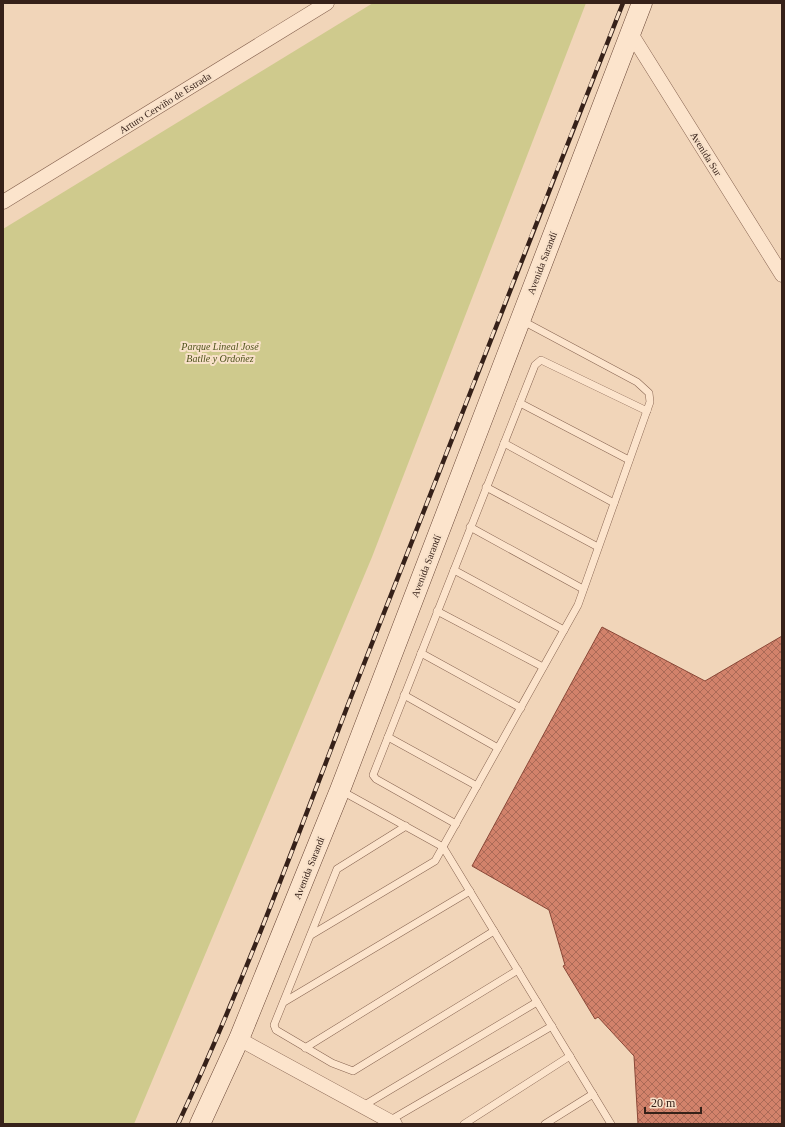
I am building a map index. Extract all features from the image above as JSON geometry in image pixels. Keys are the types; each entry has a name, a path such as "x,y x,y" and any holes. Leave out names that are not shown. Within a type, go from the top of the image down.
{"street":[{"name":"Arturo Cerviño de Estrada","path":"3,202 327,3"},
{"name":"Avenida Sarandí","path":"200,1124 240,1039 340,790 642,3"},
{"name":"Avenida Sur","path":"630,32 782,275"},
{"path":"240,1039 363,1106 389,1123"}],"lane":[{"path":"311,934 435,861 578,605 647,411 650,402 649,394 638,382 520,320"},
{"path":"456,824 376,779 373,775 535,365 540,360 647,411"},
{"path":"520,403 629,460"},
{"path":"504,442 614,503"},
{"path":"486,487 598,547"},
{"path":"470,527 583,589"},
{"path":"454,570 564,630"},
{"path":"437,612 543,667"},
{"path":"421,653 520,708"},
{"path":"404,695 498,748"},
{"path":"388,736 477,786"},
{"path":"340,790 443,847 611,1124"},
{"path":"406,826 337,869 274,1025 276,1030 332,1063 353,1071 518,970"},
{"path":"283,1002 470,891"},
{"path":"306,1048 494,931"},
{"path":"363,1106 537,1002"},
{"path":"389,1123 552,1026"},
{"path":"464,1124 570,1056"},
{"path":"545,1124 593,1094"}],"green space":[{"name":"Parque Lineal José Batlle y Ordoñez","path":"373,3 586,3 372,557 134,1124 3,1124 3,229"}],"building":[{"path":"602,627 705,681 782,636 782,1124 638,1124 634,1056 598,1017 595,1019 563,966 565,965 549,910 472,866"}],"railway":[{"path":"178,1124 247,966 554,176 623,3"}]}
